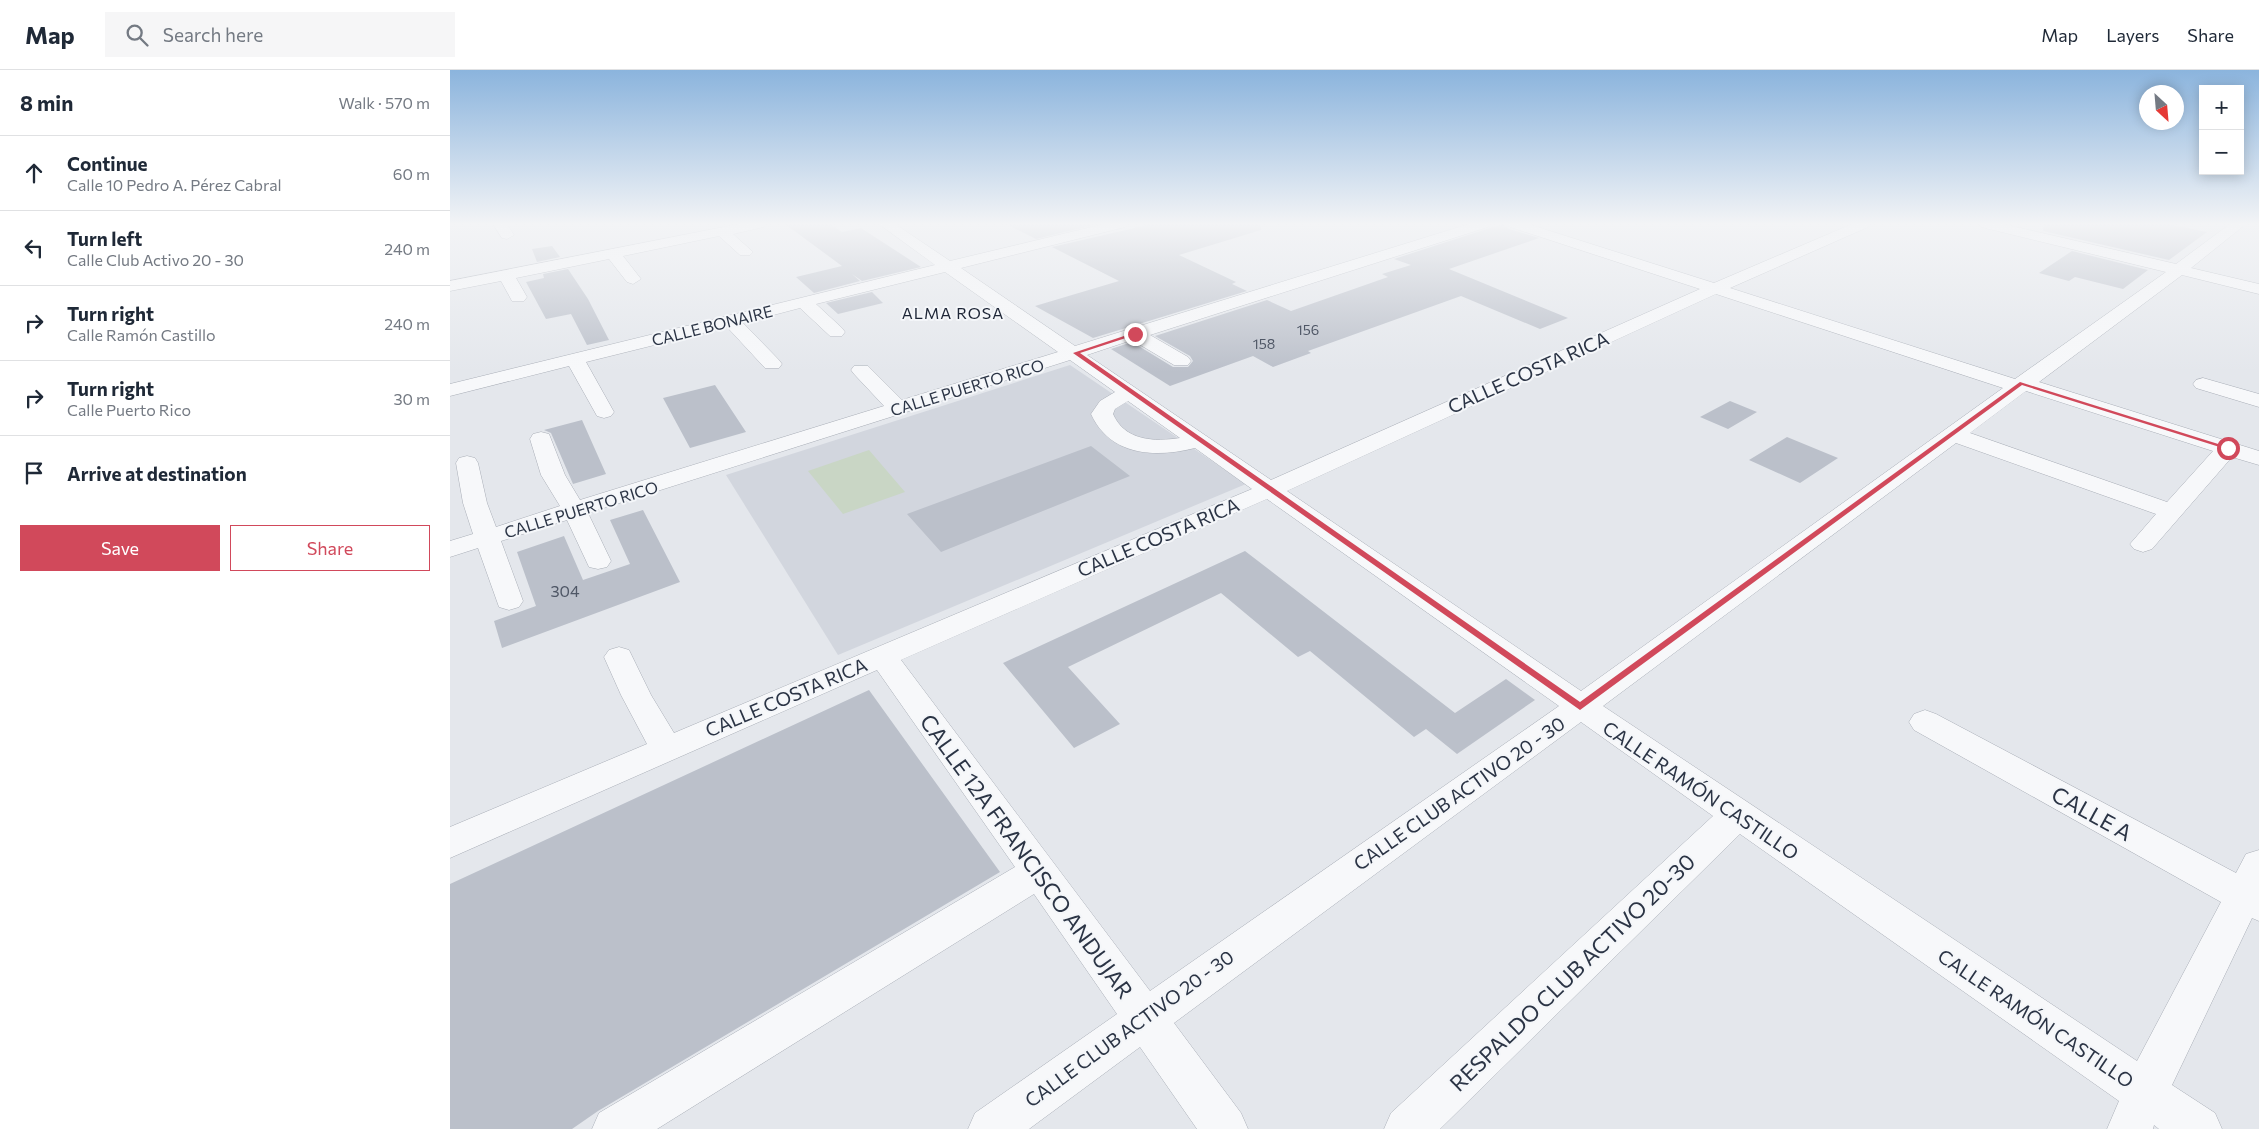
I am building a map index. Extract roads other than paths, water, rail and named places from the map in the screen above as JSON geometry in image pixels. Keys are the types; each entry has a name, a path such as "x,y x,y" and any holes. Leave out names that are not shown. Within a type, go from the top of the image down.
{"street":[{"path":"629,273 633,278"},
{"name":"CALLE BONAIRE","path":"450,390 923,273"},
{"name":"CALLE RAMÓN CASTILLO","path":"958,273 1076,353 1580,706 2199,1129"},
{"name":"CALLE PUERTO RICO","path":"450,549 576,511 1327,273"},
{"path":"1667,273 2019,385 2259,458"},
{"name":"CALLE COSTA RICA","path":"450,844 666,748 1270,489 1746,273"},
{"name":"CALLE CLUB ACTIVO 20 - 30","path":"991,1129 1144,1017 1580,706 1951,434 2175,273"},
{"path":"2194,273 2259,289"},
{"path":"450,286 506,274 518,297"},
{"path":"804,303 836,332"},
{"path":"732,321 772,364"},
{"path":"1135,334 1181,362"},
{"path":"575,359 604,412"},
{"path":"860,370 899,409"},
{"path":"2203,384 2259,401"},
{"path":"1130,391 1107,405 1102,414 1104,423 1119,436 1136,444 1158,447 1199,440"},
{"path":"1951,434 2172,512"},
{"path":"541,439 554,475 576,511 598,561"},
{"path":"2144,544 2228,448"},
{"path":"467,463 475,503 509,601"},
{"name":"CALLE 12A FRANCISCO ANDUJAR","path":"882,655 1225,1129"},
{"path":"619,656 636,695 666,748"},
{"name":"CALLE A","path":"1925,722 2254,888"},
{"name":"RESPALDO CLUB ACTIVO 20-30","path":"1407,1129 1738,814"},
{"path":"615,1129 1039,872"},
{"path":"2130,1129 2145,1093 2254,888"}],"district":[{"name":"ALMA ROSA","path":"953,312"}]}
